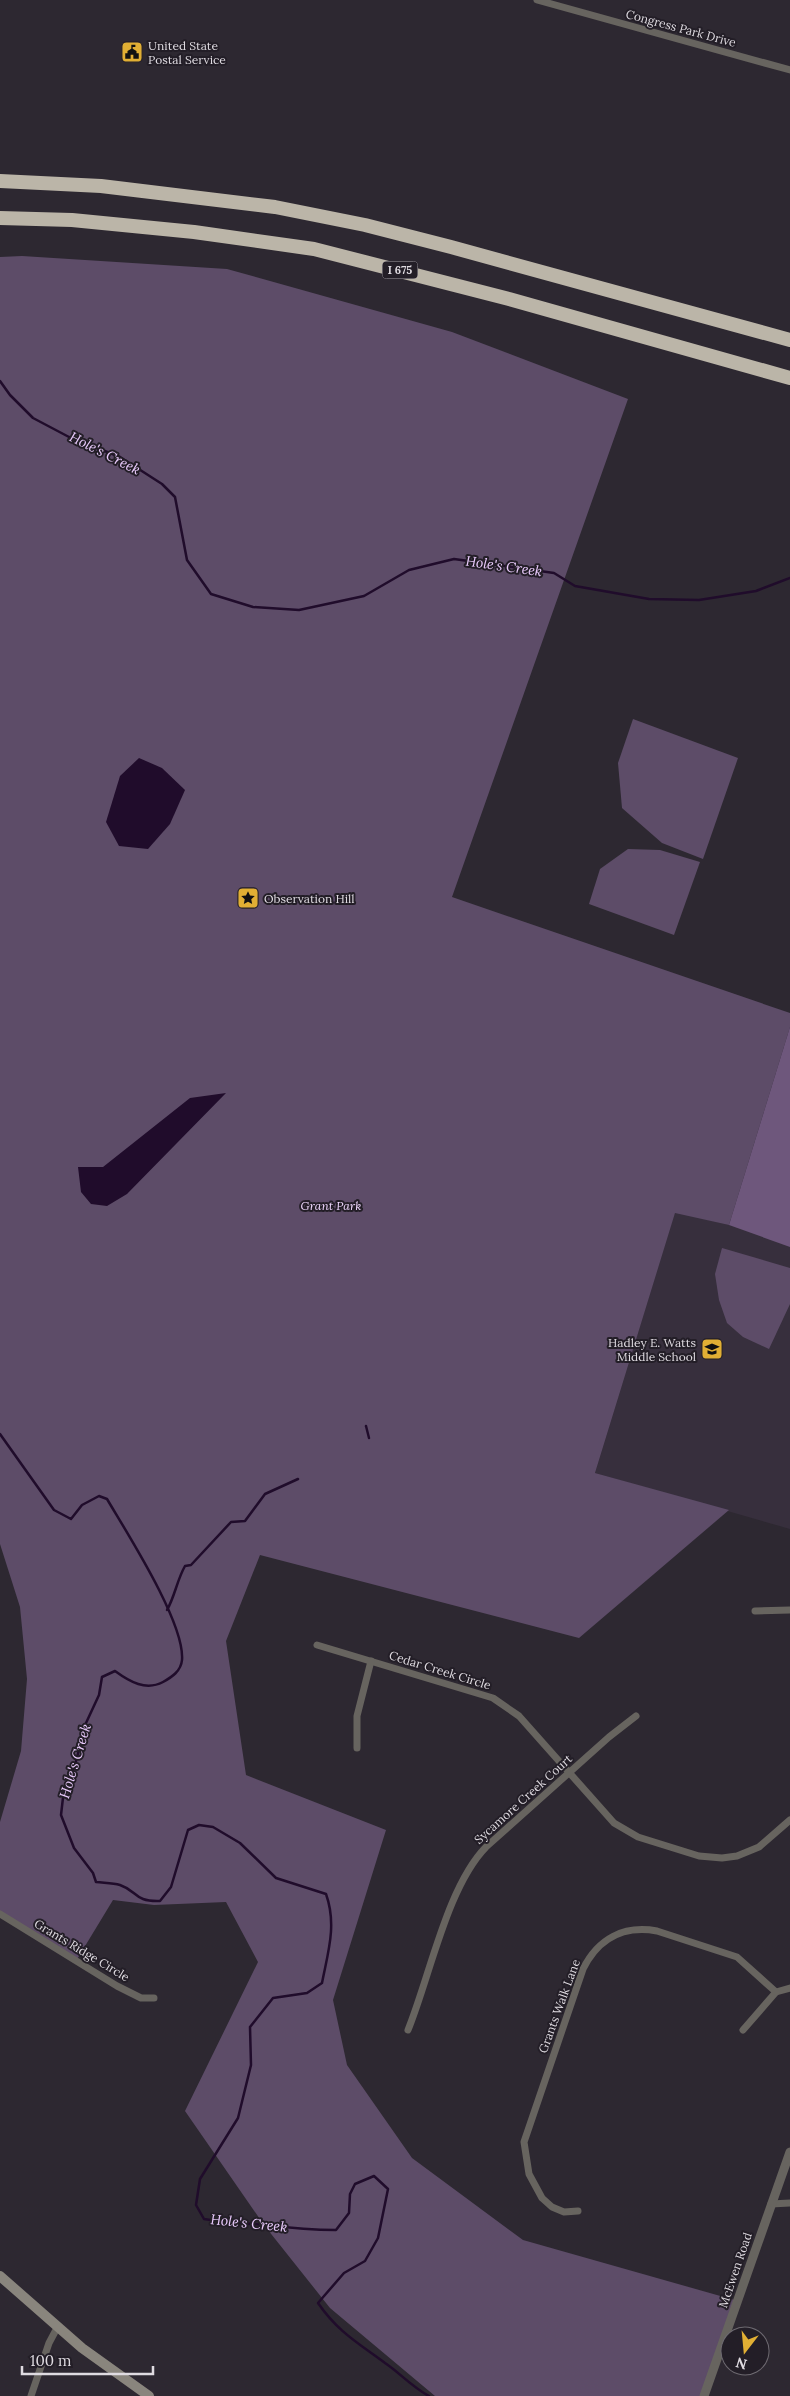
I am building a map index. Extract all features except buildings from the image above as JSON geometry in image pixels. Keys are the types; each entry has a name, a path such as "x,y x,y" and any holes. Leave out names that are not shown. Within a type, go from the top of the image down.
{"highway":[{"path":"0,181 101,186 275,207 365,225 790,340"},
{"name":"I 675","path":"0,218 72,220 194,232 314,249 509,299 790,378"}],"main road":[{"path":"0,2276 57,2328 149,2396"}],"street":[{"name":"Congress Park Drive","path":"537,0 790,70"},
{"path":"755,1611 790,1610"},
{"name":"Cedar Creek Circle","path":"317,1645 494,1698 519,1716 614,1823 638,1837 699,1856 722,1858 748,1852 771,1838 790,1820"},
{"path":"357,1748 357,1716 371,1660"},
{"name":"Sycamore Creek Court","path":"408,2030 449,1915 469,1867 486,1847 636,1716"},
{"name":"Grants Ridge Circle","path":"0,1914 117,1986 141,1998 154,1998"},
{"name":"Grants Walk Lane","path":"578,2212 564,2212 552,2207 542,2198 529,2174 524,2142 526,2131 583,1969 596,1948 607,1939 624,1931 646,1929 657,1931 737,1957 776,1992"},
{"path":"743,2030 776,1992 790,1988"},
{"name":"McEwen Road","path":"704,2396 790,2152"},
{"path":"771,2204 790,2203"},
{"path":"31,2396 49,2343 57,2328"}],"shaded area":[{"path":"139,758 162,768 185,790 170,824 148,849 119,846 106,822 120,776"},
{"name":"Hadley E. Watts Middle School","path":"790,1027 790,1529 595,1473 675,1212 729,1225"},
{"path":"790,1027 790,1247 729,1225"},
{"path":"226,1093 127,1194 107,1206 91,1204 81,1192 78,1167 103,1167 190,1098"}],"green space":[{"name":"Grant Park","path":"22,256 227,269 452,332 628,399 452,897 790,1013 790,1027 729,1225 675,1213 595,1473 729,1510 579,1638 260,1555 226,1641 246,1775 386,1830 333,2000 347,2065 412,2158 523,2240 738,2301 729,2326 720,2326 720,2351 704,2396 435,2396 330,2308 264,2225 185,2111 258,1962 226,1902 154,1905 113,1900 76,1961 0,1914 0,1822 21,1751 27,1679 20,1607 0,1544 0,257"},
{"path":"633,719 738,758 703,859 662,843 622,808 618,763"},
{"path":"628,849 660,850 700,862 674,935 589,904 600,869"},
{"path":"722,1248 790,1268 790,1304 769,1349 743,1337 727,1323 719,1300 715,1274"}],"waterway":[{"name":"Hole's Creek","path":"0,381 10,395 33,418 69,437 120,457 162,484 175,497 187,560 211,594 253,607 299,610 364,596 409,570 454,559 554,573 575,586 649,599 699,600 756,591 790,578"},
{"path":"366,1426 369,1438"},
{"name":"Hole's Creek","path":"0,1434 54,1510 71,1519 82,1505 99,1496 107,1499 153,1578 165,1602 180,1644 182,1660 180,1667 173,1676 157,1685 138,1684 126,1679 115,1671 102,1677 99,1695 86,1723 75,1765 64,1789 61,1815 74,1848 93,1873 96,1882 120,1885 145,1900 160,1901 171,1887 188,1830 199,1825 213,1827 240,1843 276,1878 326,1894 329,1905 331,1928 322,1983 307,1993 273,1998 250,2027 251,2065 238,2118 200,2179 196,2205 204,2219 301,2229 336,2230 349,2213 350,2194 355,2184 374,2176 388,2189 378,2238 365,2261 344,2273 318,2303 333,2322 349,2336 429,2396"},
{"path":"167,1610 185,1566 191,1565 231,1522 245,1521 265,1494 298,1479"}],"place":[{"name":"United State Postal Service","path":"132,52"},
{"name":"Observation Hill","path":"248,898"},
{"name":"Hadley E. Watts Middle School","path":"712,1349"}]}
